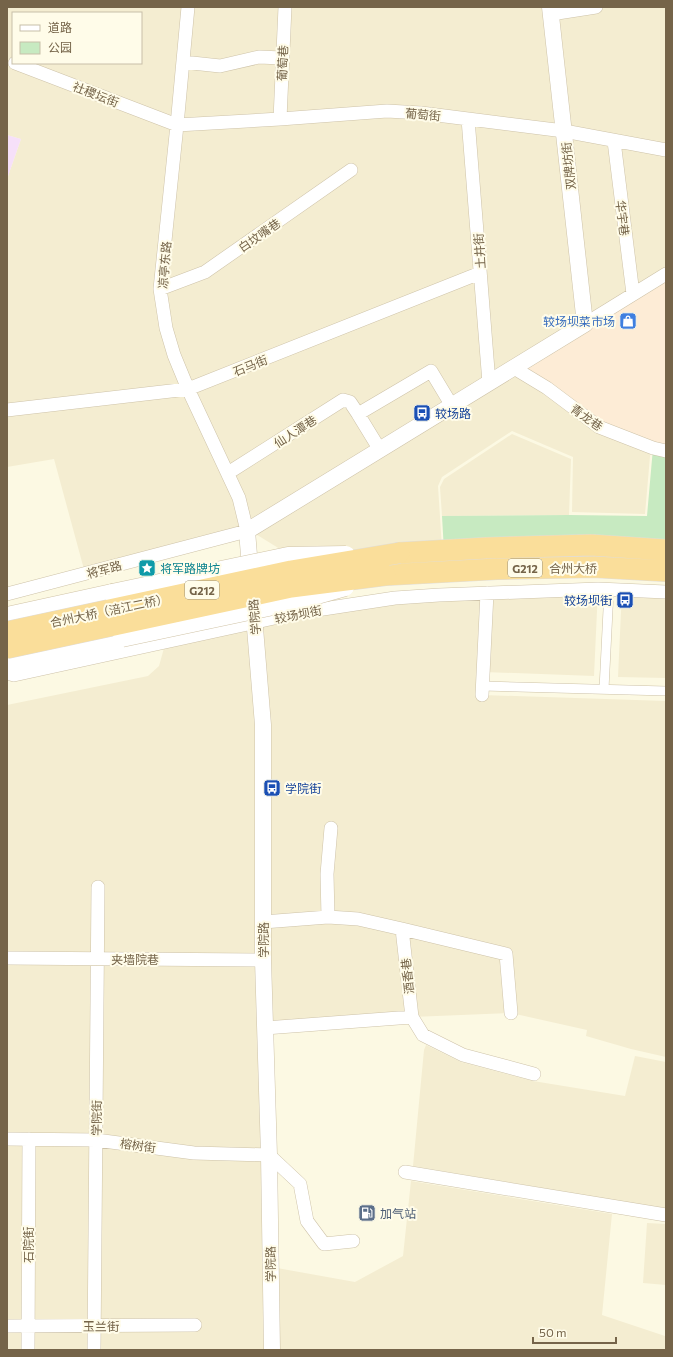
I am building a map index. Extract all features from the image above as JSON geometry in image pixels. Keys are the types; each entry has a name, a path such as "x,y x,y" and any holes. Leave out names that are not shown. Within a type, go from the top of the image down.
{"highway":[{"name":"合州大桥","path":"399,553 486,548 591,545 666,550"},
{"name":"合州大桥（涪江二桥）","path":"7,632 291,571 399,553"},
{"name":"合州大桥","path":"385,575 497,569 594,567 666,571"},
{"name":"合州大桥（涪江二桥）","path":"7,648 291,587 385,575"}],"main road":[{"path":"7,616 288,556 399,553"},
{"path":"7,662 292,602 385,575"}],"street":[{"name":"凉亭东路","path":"188,7 160,289 166,328 174,355 188,389 239,498 247,531"},
{"name":"葡萄巷","path":"280,119 285,7"},
{"path":"550,11 596,7"},
{"name":"双牌坊街","path":"550,11 585,324"},
{"path":"183,62 220,66 259,57 282,58"},
{"name":"社稷坛街","path":"17,64 177,125"},
{"name":"葡萄街","path":"177,125 387,111 421,113 564,131 666,150"},
{"name":"土井街","path":"468,119 489,383"},
{"name":"华宇巷","path":"614,141 633,294"},
{"name":"白坟嘴巷","path":"160,289 205,272 351,170"},
{"name":"石马街","path":"7,410 188,389 480,273"},
{"path":"247,531 666,274"},
{"name":"青龙巷","path":"514,368 547,388 599,427 653,448 666,451"},
{"path":"358,414 431,371 452,406"},
{"name":"仙人潭巷","path":"228,473 343,400 350,402 380,450"},
{"name":"将军路","path":"7,594 247,531"},
{"name":"学院路","path":"247,531 263,725 263,960 269,1155 272,1350"},
{"path":"604,689 609,590"},
{"name":"较场坝街","path":"7,673 14,674 297,613 395,598 487,593 609,590 666,592"},
{"path":"487,593 483,690 604,689 666,691"},
{"path":"328,917 327,874 331,828"},
{"name":"学院街","path":"94,1350 98,887"},
{"path":"263,922 328,917 358,919 506,954 511,1013"},
{"name":"酒香巷","path":"402,929 412,1017"},
{"name":"夹墙院巷","path":"7,958 263,960"},
{"path":"265,1028 412,1017 423,1035 463,1055 534,1074"},
{"name":"榕树街","path":"7,1139 96,1140 194,1153 269,1155"},
{"name":"石院街","path":"28,1350 29,1139"},
{"path":"269,1155 300,1184 307,1221 324,1244 353,1241"},
{"path":"404,1172 666,1215"},
{"name":"玉兰街","path":"7,1326 195,1325"}],"shaded area":[{"path":"7,7 188,7 160,289 166,328 247,531 85,573 54,459 7,467 7,179 21,139 7,135"},
{"path":"190,7 666,7 666,272 645,514 572,512 573,457 512,431 442,477 438,486 442,548 288,554 249,530 176,354 163,289"},
{"path":"7,135 21,139 7,179"},
{"name":"较场坝菜市场","path":"666,274 666,451 599,427 514,368"},
{"path":"512,434 571,459 569,515 442,516 440,487 444,479"},
{"path":"598,589 594,676 484,672 483,695 666,701 666,1057 586,1036 587,1030 511,1013 412,1017 265,1028 272,1350 7,1350 7,705 148,676 159,666 166,641 395,598"},
{"path":"622,590 666,593 666,678 618,677"},
{"path":"426,1045 461,1062 533,1081 625,1096 635,1056 666,1062 666,1209 413,1166 424,1050"},
{"path":"411,1181 612,1214 602,1315 665,1336 666,1334 666,1350 279,1350 277,1268 355,1282 403,1256"},
{"path":"647,1223 666,1224 666,1285 643,1283"}],"green space":[{"path":"653,448 666,451 666,550 444,551 442,516 647,516"}],"place":[{"name":"较场坝菜市场","path":"628,321"},
{"name":"较场路","path":"422,413"},
{"name":"将军路牌坊","path":"147,568"},
{"name":"较场坝街","path":"625,600"},
{"name":"学院街","path":"272,788"},
{"name":"加气站","path":"367,1213"}]}
